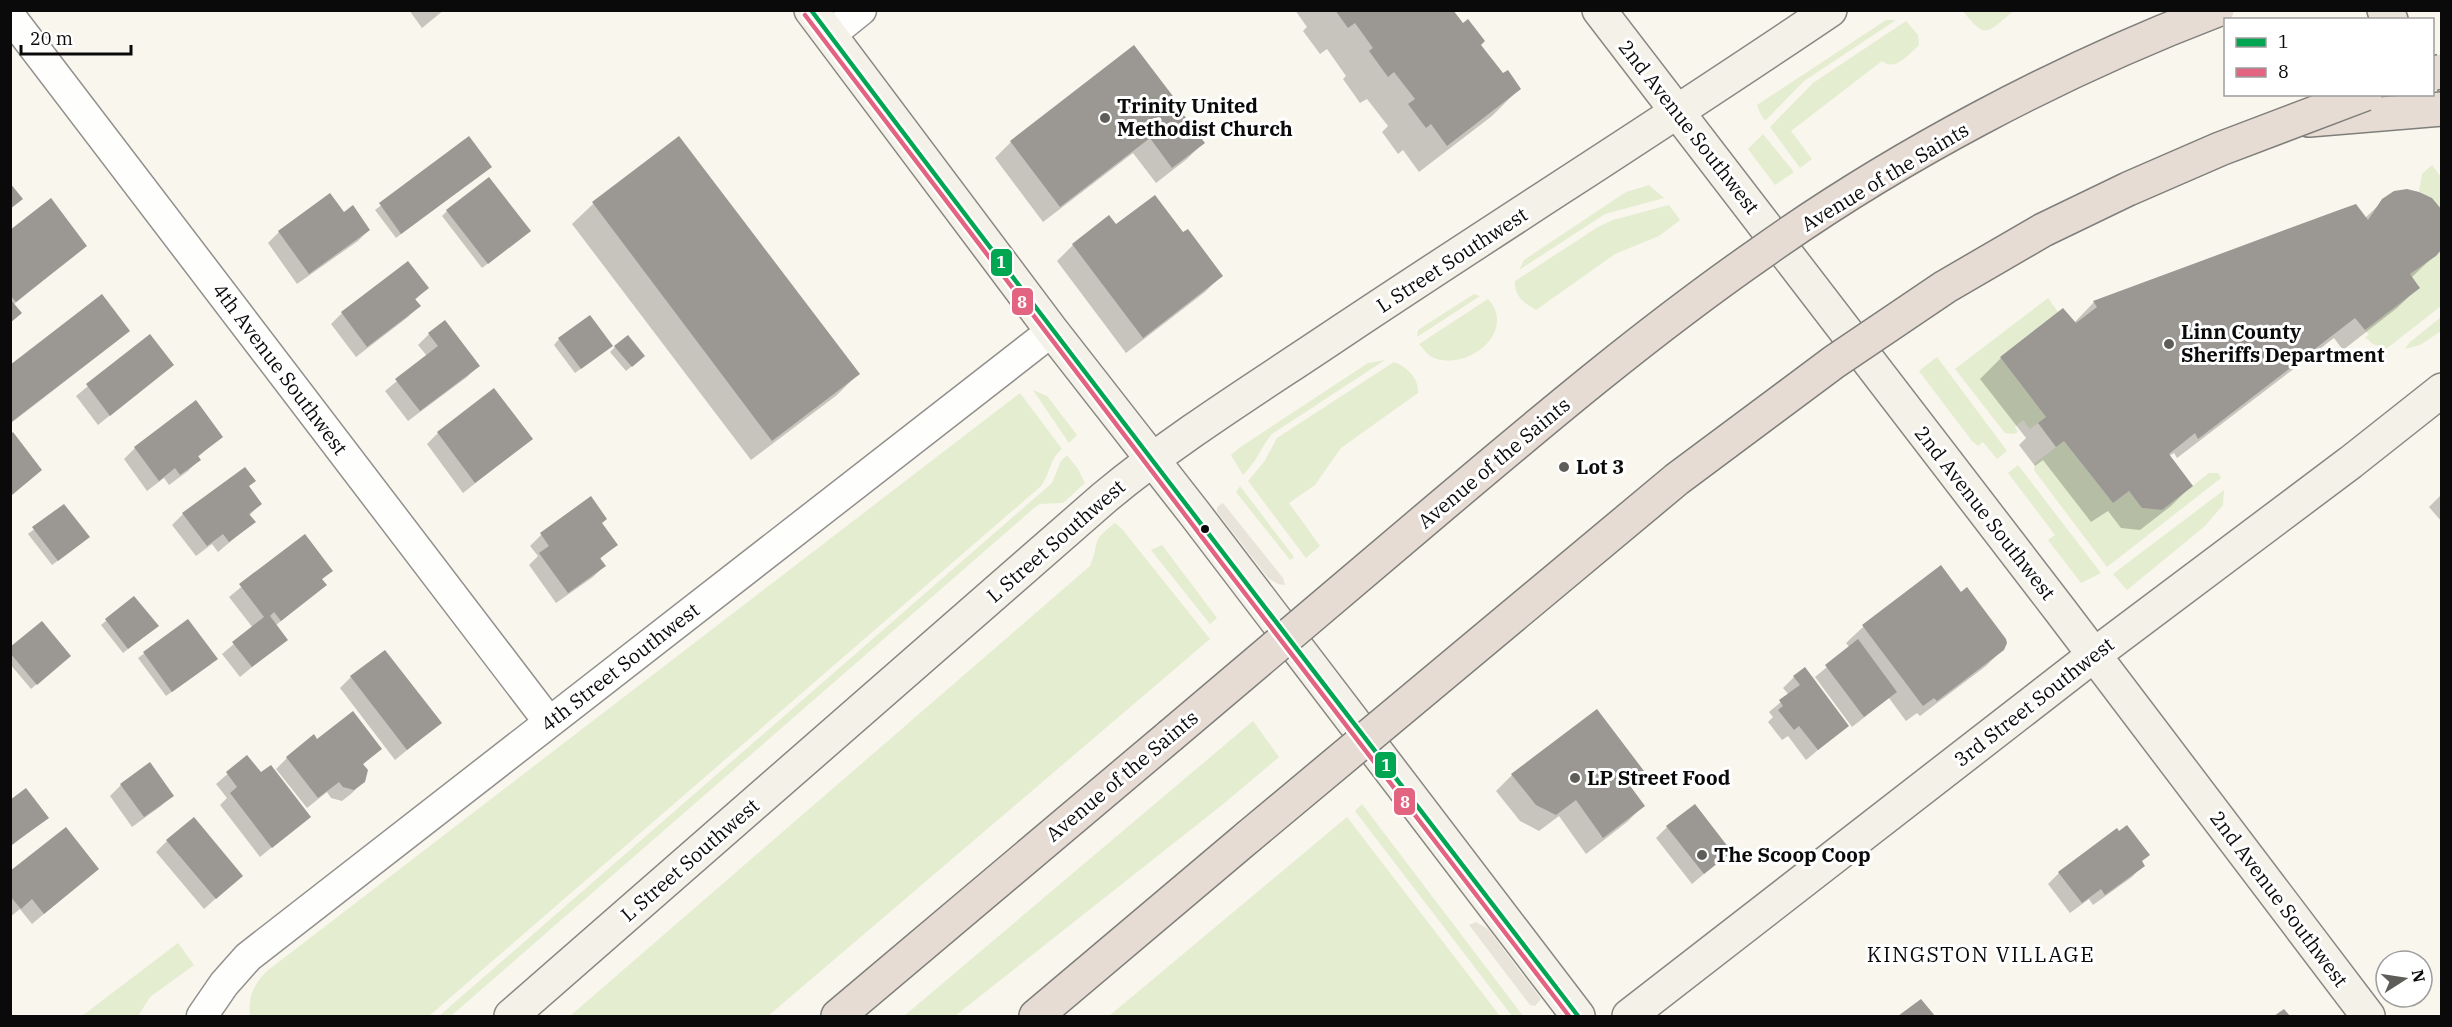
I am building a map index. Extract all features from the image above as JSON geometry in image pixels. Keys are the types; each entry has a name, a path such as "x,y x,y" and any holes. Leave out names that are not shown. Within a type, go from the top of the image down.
{"highway":[{"name":"Avenue of the Saints","path":"838,1017 1544,420 1675,315 1759,254 1876,179 1996,111 2077,70 2217,10"},
{"path":"1036,1017 1677,479 1834,362 1945,287 2043,230 2220,148 2360,96"},
{"path":"2292,121 2442,109"}],"main road":[{"name":"2nd Avenue Southwest","path":"1599,10 2094,655 2368,1017"},
{"name":"L Street Southwest","path":"511,1017 1105,497 1153,459 1407,287 1678,112 1830,10"},
{"path":"820,23 1052,331 1153,459 1578,1017"},
{"name":"3rd Street Southwest","path":"1629,1017 2094,655 2351,462 2442,390"}],"street":[{"path":"820,23 861,10"},
{"name":"4th Avenue Southwest","path":"10,16 549,722"},
{"name":"4th Street Southwest","path":"202,1017 224,984 248,957 1052,331"}],"green space":[{"path":"1963,11 2014,11 1992,28 1982,30"},
{"path":"1886,20 1896,20 1804,81 1765,121 1757,105"},
{"path":"1906,21 1918,35 1919,45 1916,48 1896,64 1887,64 1882,61 1791,131 1812,159 1800,168 1770,127 1813,83"},
{"path":"1763,134 1794,172 1775,185 1748,149"},
{"path":"2432,165 2441,177 2441,210 2432,198 2419,192 2422,174"},
{"path":"1649,185 1664,198 1605,214 1519,270 1524,260 1626,192"},
{"path":"1669,205 1680,220 1659,236 1615,254 1536,310 1518,295 1515,281 1598,227 1613,220"},
{"path":"2441,249 2441,306 2386,349 2373,344 2365,337 2369,335 2365,330 2420,288 2410,274 2436,256"},
{"path":"1474,294 1480,296 1417,337 1418,330"},
{"path":"2048,298 2058,312 2000,357 2046,417 2030,429 2023,420 2015,427 2018,432 2005,433 1955,369"},
{"path":"1488,299 1495,311 1497,323 1486,345 1475,353 1450,361 1437,359 1429,355 1419,344"},
{"path":"2441,317 2441,331 2420,345 2405,349 2409,343"},
{"path":"1937,357 2007,451 1997,459 1983,442 1978,446 1972,441 1919,371"},
{"path":"1385,360 1272,434 1243,475 1231,455 1239,448 1368,363"},
{"path":"1394,362 1411,374 1418,393 1341,448 1315,485 1289,503 1320,546 1306,558 1248,481 1264,462 1277,438"},
{"path":"1033,390 1047,396 1077,435 1069,443"},
{"path":"1020,393 1062,449 1055,457 1041,486 429,1016 250,1016 252,992 267,971"},
{"path":"2064,441 2113,503 2129,491 2142,508 2162,510 2209,473 2218,473 2221,478 2107,567 2034,470 2035,463"},
{"path":"1067,455 1085,483 1063,503 1040,504 1034,508 451,1016 439,1016 1052,483 1061,461"},
{"path":"2018,465 2101,573 2081,583 2048,540 2055,535 2008,473"},
{"path":"1240,486 1294,557 1290,560 1236,492"},
{"path":"2224,490 2223,505 2205,526 2127,590 2113,574"},
{"path":"1115,523 1210,639 768,1016 570,1016 1090,566 1097,542 1102,534"},
{"path":"1162,545 1217,618 1210,624 1151,550"},
{"path":"1253,721 1279,757 1222,805 955,1016 904,1016"},
{"path":"1362,804 1523,1016 1512,1016 1355,811"},
{"path":"1347,817 1500,1016 1109,1016"},
{"path":"178,943 194,965 150,997 138,1016 82,1016"}],"shaded area":[{"path":"1223,503 1283,578 1285,585 1268,578 1217,512 1217,507"},
{"path":"1476,922 1488,929 1541,999 1535,1006 1530,1005 1469,925"}],"building":[{"path":"1335,10 1453,10 1463,23 1468,19 1485,41 1481,45 1503,73 1508,70 1521,89 1447,146 1431,124 1426,128 1408,104 1415,99 1394,72 1388,77 1369,51 1373,48 1355,23 1348,28"},
{"path":"1134,45 1185,112 1183,114 1205,143 1172,168 1150,138 1060,207 1010,141"},
{"path":"469,136 492,167 401,234 379,203"},
{"path":"679,136 860,374 772,441 592,202"},
{"path":"489,177 531,231 488,264 446,210"},
{"path":"10,183 23,199 10,209"},
{"name":"Linn County Sheriffs Department","path":"2407,189 2432,198 2442,210 2442,249 2436,256 2410,274 2420,288 2365,330 2355,318 2198,439 2195,433 2169,454 2193,486 2162,510 2142,508 2129,491 2113,503 2064,441 2056,447 2038,423 2046,417 2000,357 2063,308 2076,323 2097,307 2093,301 2356,204 2368,220 2382,199 2394,191"},
{"path":"330,193 344,212 353,205 370,230 309,274 278,231"},
{"path":"1155,195 1183,232 1188,229 1223,276 1143,338 1072,244 1109,215 1116,224"},
{"path":"51,198 87,246 16,302 10,295 10,230"},
{"path":"408,261 429,288 415,299 421,306 367,347 341,312"},
{"path":"102,294 130,331 10,423 10,365"},
{"path":"10,299 22,313 10,323"},
{"path":"590,315 613,346 581,369 558,338"},
{"path":"445,320 480,366 420,411 395,379 438,346 428,333"},
{"path":"150,334 174,365 110,416 86,384"},
{"path":"628,335 645,356 632,367 614,346"},
{"path":"494,388 533,439 475,483 437,432"},
{"path":"196,400 223,437 198,456 201,460 180,475 175,468 159,481 134,447"},
{"path":"13,432 42,470 12,495 10,435"},
{"path":"245,467 256,481 249,486 262,504 249,514 256,522 229,542 223,534 207,546 182,513"},
{"path":"591,496 607,519 602,523 618,545 600,558 606,566 568,593 539,553 549,546 540,533"},
{"path":"64,504 90,537 58,561 32,527"},
{"path":"305,534 333,571 322,579 327,585 281,621 274,612 270,616 288,640 252,667 232,642 264,617 239,584"},
{"path":"1941,565 1961,592 1967,587 2007,643 2004,650 1937,701 1934,698 1923,706 1862,625"},
{"path":"134,596 159,626 128,649 105,619"},
{"path":"188,619 218,659 172,692 143,652"},
{"path":"42,621 71,656 37,685 10,653 10,647"},
{"path":"1858,639 1897,692 1864,717 1825,665"},
{"path":"385,650 442,723 407,750 350,676"},
{"path":"1805,667 1849,726 1818,750 1799,726 1794,730 1778,710 1783,706 1779,700 1800,685 1793,676"},
{"name":"LP Street Food","path":"1597,709 1644,771 1628,783 1645,806 1603,838 1576,800 1556,815 1536,805 1511,774"},
{"path":"353,711 382,749 363,764 368,770 365,782 354,790 343,787 339,782 318,798 286,757 314,734 317,739"},
{"path":"247,755 261,772 271,765 311,817 272,848 230,793 237,787 226,772"},
{"path":"150,762 174,796 144,817 120,784"},
{"path":"26,788 49,818 10,846 10,800"},
{"path":"1695,804 1732,852 1704,874 1666,826"},
{"path":"194,817 243,876 216,899 166,840"},
{"path":"2127,825 2150,855 2142,861 2145,866 2105,895 2101,889 2082,903 2058,872 2117,828 2119,831"},
{"path":"66,827 99,869 44,914 32,899 21,909 10,896 10,871"},
{"path":"1921,999 1935,1016 1898,1016"},
{"path":"2284,1009 2290,1016 2274,1016"}],"transit line":[{"name":"1","path":"811,10 1097,389 1578,1016"},
{"name":"8","path":"805,15 1569,1016"}],"place":[{"name":"Trinity United Methodist Church","path":"1105,118"},
{"name":"Linn County Sheriffs Department","path":"2169,344"},
{"name":"Lot 3","path":"1564,467"},
{"name":"LP Street Food","path":"1575,778"},
{"name":"The Scoop Coop","path":"1702,855"}],"district":[{"name":"KINGSTON VILLAGE","path":"1981,955"}]}
